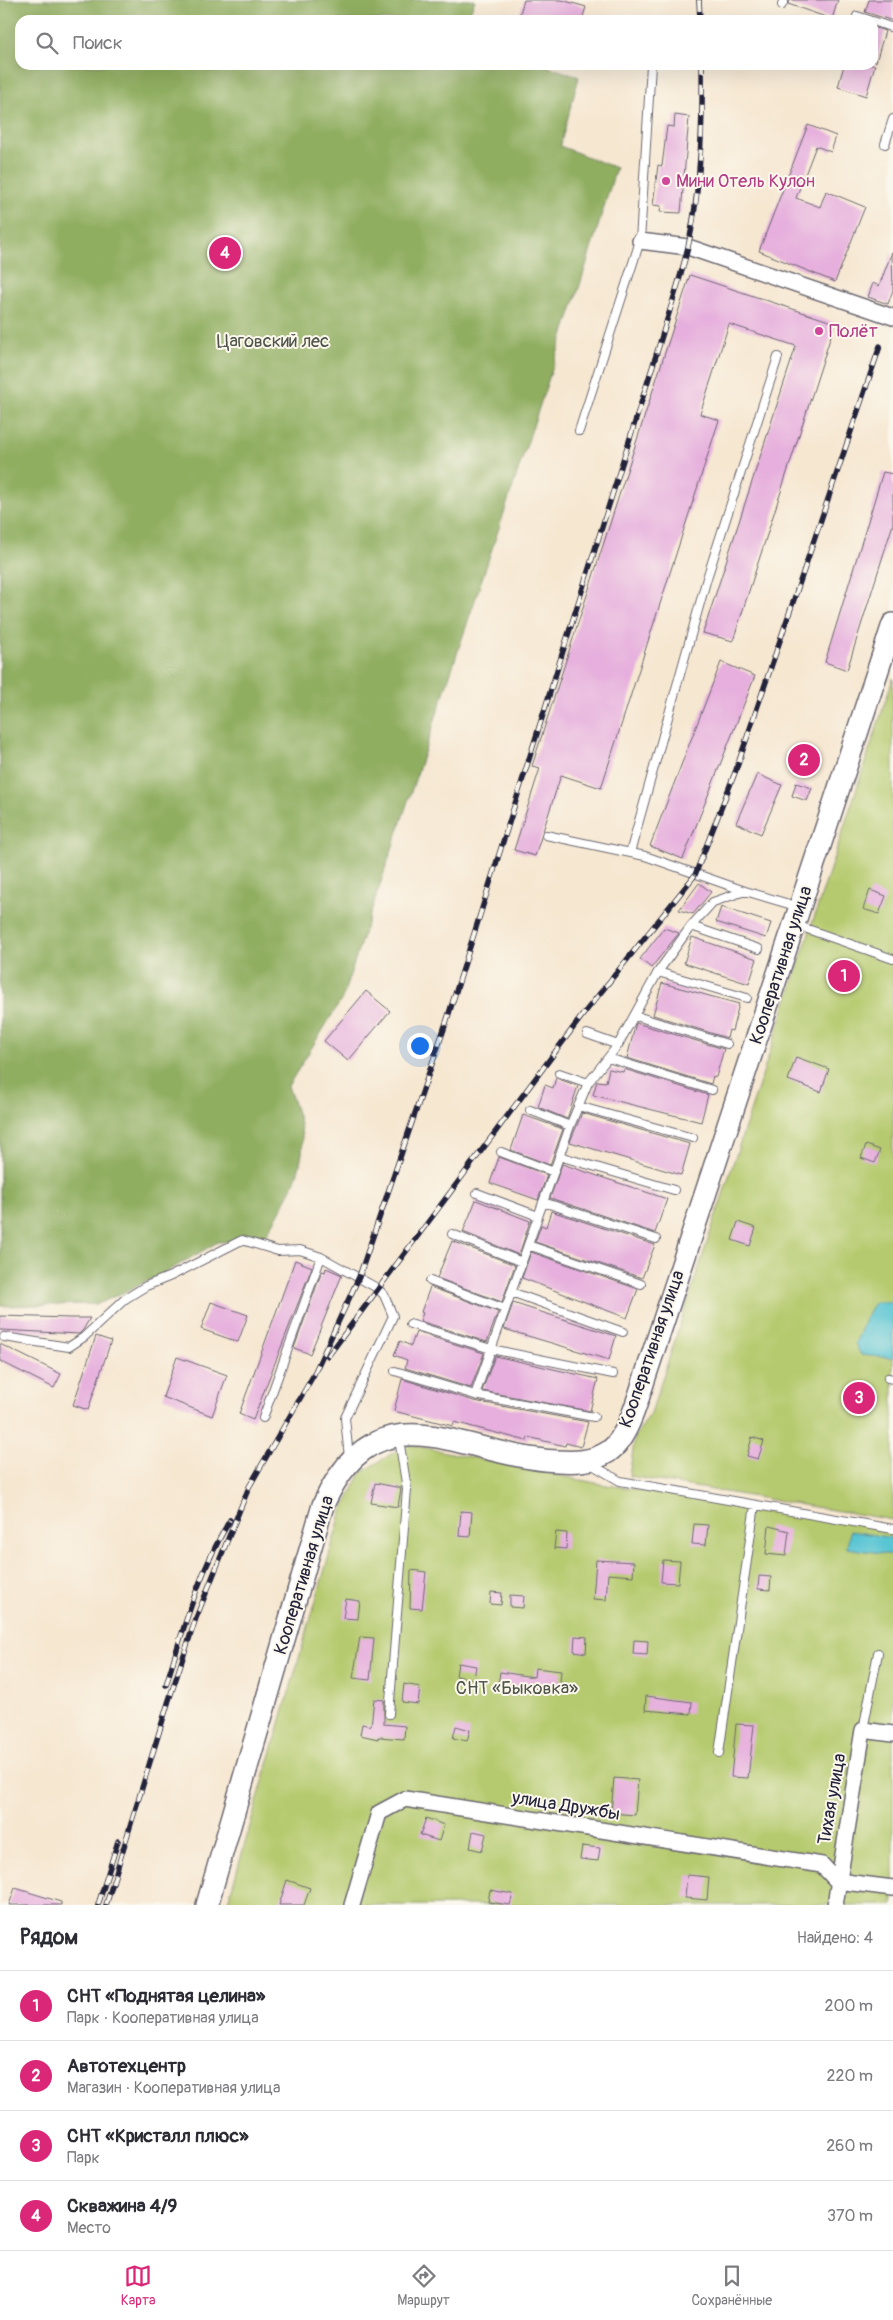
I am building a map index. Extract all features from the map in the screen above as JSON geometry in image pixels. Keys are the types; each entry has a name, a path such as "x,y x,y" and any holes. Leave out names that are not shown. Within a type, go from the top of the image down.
{"main road":[{"name":"Кооперативная улица","path":"207,1905 323,1505 335,1479 350,1460 374,1441 398,1434 423,1435 536,1460 587,1461 609,1452 621,1437 629,1421 893,624"}],"street":[{"path":"640,241 688,247 893,317"},
{"path":"863,1730 893,1734"},
{"name":"Тихая улица","path":"834,1905 863,1730"},
{"name":"улица Дружбы","path":"352,1905 379,1813 405,1799 822,1865 837,1881"},
{"path":"837,1881 893,1888"}],"lane":[{"path":"878,23 893,28"},
{"path":"579,431 640,241 651,70"},
{"path":"885,144 893,119"},
{"path":"630,853 707,578 778,357"},
{"path":"546,835 646,856 745,891 893,959"},
{"path":"475,1395 559,1156 588,1083 618,1045 636,1016 658,972 692,926 714,902 745,891"},
{"path":"692,926 759,949"},
{"path":"658,972 747,998"},
{"path":"636,1016 727,1044"},
{"path":"587,1034 618,1045"},
{"path":"608,1058 712,1090"},
{"path":"559,1073 588,1083"},
{"path":"578,1106 693,1138"},
{"path":"530,1110 570,1126"},
{"path":"501,1152 554,1172"},
{"path":"559,1156 674,1190"},
{"path":"477,1193 538,1216"},
{"path":"543,1202 656,1239"},
{"path":"452,1234 522,1262"},
{"path":"4,1337 69,1347 84,1337 125,1299 146,1286 171,1276 242,1240 278,1251 300,1250 321,1257 377,1288 384,1295 393,1316 345,1418 350,1460"},
{"path":"528,1245 641,1284"},
{"path":"263,1418 321,1257"},
{"path":"430,1281 505,1309"},
{"path":"511,1292 623,1332"},
{"path":"410,1324 491,1349 612,1374"},
{"path":"395,1371 475,1395 594,1417"},
{"path":"389,1714 407,1489 398,1434"},
{"path":"587,1461 620,1481 893,1529"},
{"path":"719,1753 755,1505"},
{"path":"863,1730 878,1653"}],"green space":[{"name":"Цаговский лес","path":"0,0 475,0 469,15 15,15 15,70 559,70 579,77 560,146 616,168 581,282 342,999 288,1086 299,1119 303,1145 300,1165 292,1188 281,1210 263,1241 218,1242 161,1275 98,1304 0,1306"},
{"path":"893,678 893,1520 629,1476 635,1437 651,1413"},
{"name":"СНТ «Быковка»","path":"407,1444 600,1484 893,1527 893,1905 227,1905 341,1514 361,1473"}],"water":[{"path":"875,1302 893,1302 893,1358 861,1355 855,1343 868,1312"},
{"path":"850,1531 893,1538 893,1555 847,1548"}],"building":[{"path":"524,0 562,0 586,7 584,15 520,15"},
{"path":"790,0 838,0 833,15 820,15 788,4"},
{"path":"869,0 893,0 893,21 865,12"},
{"path":"878,29 885,31 878,55"},
{"path":"843,70 874,70 866,96 838,87"},
{"path":"675,115 689,117 681,213 660,212 661,206 653,205 658,165 662,166 667,126 674,127"},
{"path":"808,125 836,136 831,152 816,146 796,198 820,207 826,191 865,207 835,282 759,251"},
{"path":"892,252 893,290 888,304 868,297 873,283 879,286"},
{"path":"690,275 835,323 733,641 703,633 796,346 729,324 700,414 719,420 601,788 561,775 535,856 514,850 540,768 532,766"},
{"path":"883,472 893,474 893,524 847,670 825,662"},
{"path":"721,662 755,676 683,859 650,846"},
{"path":"757,774 782,785 761,834 736,823"},
{"path":"796,783 812,788 807,801 792,796"},
{"path":"699,883 711,892 693,914 679,910"},
{"path":"870,890 886,896 879,914 863,909"},
{"path":"721,907 771,923 766,938 716,922"},
{"path":"664,928 679,933 651,968 640,959"},
{"path":"692,937 757,959 749,984 684,963"},
{"path":"662,983 739,1004 732,1031 729,1030 727,1038 653,1015"},
{"path":"366,991 390,1011 348,1061 324,1041"},
{"path":"636,1023 724,1049 716,1077 713,1076 711,1084 627,1058"},
{"path":"796,1057 829,1069 821,1092 788,1080"},
{"path":"609,1069 623,1072 624,1069 708,1095 701,1122 593,1095 597,1081 606,1082"},
{"path":"556,1078 578,1086 567,1119 538,1107 545,1085 553,1088"},
{"path":"582,1113 690,1144 681,1175 570,1142"},
{"path":"523,1115 563,1129 550,1165 511,1150"},
{"path":"866,1145 880,1150 875,1163 861,1158"},
{"path":"499,1157 547,1175 538,1200 490,1183"},
{"path":"562,1164 667,1199 655,1233 550,1198"},
{"path":"476,1200 530,1221 519,1255 463,1232"},
{"path":"551,1211 655,1245 642,1278 535,1242 541,1225 546,1227"},
{"path":"738,1222 756,1228 750,1246 732,1240"},
{"path":"452,1241 515,1265 502,1302 437,1278"},
{"path":"531,1252 638,1289 627,1318 522,1278"},
{"path":"295,1260 312,1267 253,1420 239,1414"},
{"path":"326,1268 342,1275 310,1354 294,1348 322,1271 325,1272"},
{"path":"430,1287 498,1312 487,1342 420,1321 423,1313 421,1312"},
{"path":"211,1302 248,1315 238,1342 201,1329"},
{"path":"513,1303 616,1336 609,1360 504,1329"},
{"path":"0,1316 90,1318 79,1334 0,1330"},
{"path":"416,1332 484,1353 471,1388 405,1368 407,1360 394,1355 400,1341 411,1346"},
{"path":"96,1336 111,1341 88,1410 73,1405"},
{"path":"0,1344 61,1374 54,1388 0,1361"},
{"path":"495,1356 598,1379 590,1411 482,1391"},
{"path":"177,1357 227,1375 212,1416 163,1397"},
{"path":"402,1379 474,1401 588,1422 581,1447 566,1443 565,1446 528,1437 527,1441 454,1422 453,1426 394,1411"},
{"path":"752,1437 764,1441 758,1459 747,1456"},
{"path":"375,1483 401,1488 398,1507 371,1503"},
{"path":"461,1511 472,1512 470,1537 459,1536"},
{"path":"694,1524 708,1525 706,1545 692,1544"},
{"path":"769,1526 789,1531 786,1556 766,1554"},
{"path":"556,1532 567,1533 566,1549 554,1548"},
{"path":"596,1560 634,1562 633,1576 608,1574 606,1600 593,1599"},
{"path":"663,1560 680,1561 678,1583 661,1582"},
{"path":"411,1570 426,1572 422,1609 410,1608"},
{"path":"759,1576 771,1577 770,1590 758,1589"},
{"path":"491,1592 502,1593 501,1605 490,1604"},
{"path":"510,1595 524,1596 523,1608 510,1607"},
{"path":"346,1599 360,1601 358,1619 343,1618"},
{"path":"575,1636 587,1637 586,1653 574,1651"},
{"path":"360,1637 374,1638 370,1680 353,1678"},
{"path":"634,1640 648,1641 647,1655 633,1654"},
{"path":"458,1663 476,1666 474,1679 456,1676"},
{"path":"535,1668 561,1671 560,1682 565,1682 564,1691 498,1685 500,1672 534,1677"},
{"path":"404,1684 420,1687 418,1704 402,1702"},
{"path":"646,1696 692,1702 691,1714 645,1710"},
{"path":"374,1699 384,1700 384,1724 405,1726 404,1739 378,1737 378,1739 360,1735 362,1724 371,1726"},
{"path":"736,1724 754,1725 748,1778 731,1777"},
{"path":"456,1726 470,1730 467,1741 453,1738"},
{"path":"614,1778 638,1780 635,1815 611,1813"},
{"path":"426,1818 444,1825 439,1841 420,1835"},
{"path":"473,1831 486,1834 482,1851 470,1848"},
{"path":"582,1846 600,1848 598,1861 580,1859"},
{"path":"687,1875 709,1877 707,1900 685,1898"},
{"path":"287,1880 310,1888 304,1905 279,1905"},
{"path":"15,1888 61,1902 61,1905 9,1905"},
{"path":"490,1890 513,1894 510,1905 488,1902"}],"railway":[{"path":"699,0 700,15"},
{"path":"106,1905 196,1618 249,1487 313,1376 359,1277 446,1023 685,260 696,202 701,133 702,70"},
{"path":"328,1356 585,1012 695,875 736,770 880,346"},
{"path":"166,1685 201,1580 219,1539 230,1520"},
{"path":"98,1905 118,1841"}],"place":[{"name":"Мини Отель Кулон","path":"666,181"},
{"name":"Скважина 4/9","path":"225,253"},
{"name":"Полёт","path":"819,331"},
{"name":"Автотехцентр","path":"804,760"},
{"name":"СНТ «Поднятая целина»","path":"844,976"},
{"name":"СНТ «Кристалл плюс»","path":"859,1398"}]}
